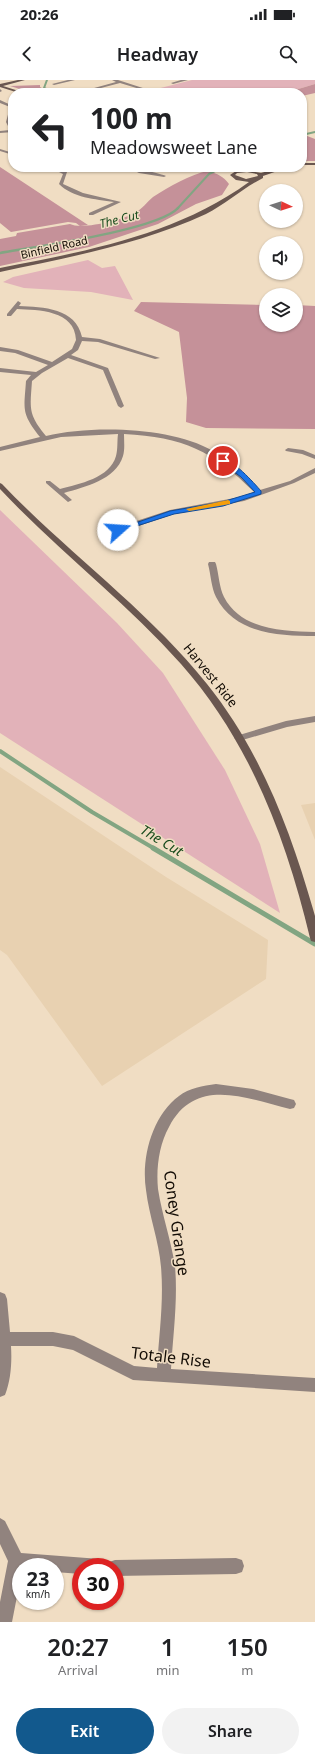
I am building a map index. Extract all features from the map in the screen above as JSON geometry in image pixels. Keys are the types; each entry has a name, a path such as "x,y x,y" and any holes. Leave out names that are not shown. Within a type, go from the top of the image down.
{"main road":[{"path":"0,86 23,80"},
{"path":"228,172 238,179 256,179"},
{"path":"232,175 233,173 239,172"},
{"path":"249,172 261,175 271,172"},
{"name":"Binfield Road","path":"0,271 107,246 164,229 206,211 261,175"},
{"path":"237,192 238,179"},
{"name":"Harvest Ride","path":"0,485 51,537 115,594 171,648 216,701 239,738 268,792 290,852 309,913 315,938"}],"street":[{"path":"54,84 73,80"},
{"path":"114,80 140,88"},
{"path":"173,83 186,80"},
{"path":"97,88 119,82"},
{"path":"63,172 65,173 62,184 67,189 77,193 119,202"},
{"path":"141,172 164,176"},
{"path":"90,214 124,199"},
{"path":"9,315 16,305 64,315 75,326 79,339 78,347 67,356 36,374 28,383 27,410 31,422 44,438"},
{"path":"79,339 104,342 157,358"},
{"path":"0,349 16,351 52,364"},
{"path":"67,356 106,369 121,406"},
{"path":"0,370 36,374"},
{"path":"59,492 91,482 109,470 118,459 121,432"},
{"path":"0,449 44,438 78,433 121,432 165,435 191,443 233,467 259,493"},
{"path":"288,450 303,452 315,457"},
{"path":"118,530 172,512 223,504 292,482 315,470"},
{"path":"48,482 68,500"},
{"path":"212,564 221,600 236,617 271,632 315,634"},
{"path":"239,738 286,724 315,718"},
{"name":"Coney Grange","path":"163,1375 169,1286 166,1252 152,1190 151,1169 157,1139 162,1125 171,1111 184,1097 197,1092 214,1089 231,1089 290,1104"},
{"path":"0,1299 5,1360 0,1390"},
{"name":"Totale Rise","path":"4,1339 53,1339 74,1343 133,1373 315,1385"},
{"path":"0,1526 15,1558"},
{"path":"124,1568 236,1566"},
{"path":"4,1622 12,1581"}],"shaded area":[{"path":"192,80 315,80 315,84 302,88 161,88"},
{"path":"315,84 315,93 307,95 307,88 302,88"},
{"path":"40,85 42,88 17,88 10,86"},
{"path":"307,136 315,139 315,161 307,161"},
{"path":"0,167 88,225 80,226 76,223 68,222 11,232 0,223"},
{"path":"212,172 225,179 229,184 222,195 196,204 158,224 89,247 0,266 0,239 16,236 17,233 70,224 83,226 121,219 135,213 153,197 173,185 201,173"},
{"path":"88,260 102,268 115,266 133,300 91,292 24,288 3,282 13,277"},
{"path":"141,302 259,305 259,332 303,332 303,305 315,306 315,429 206,428 186,422 187,398 179,332 134,311"},
{"path":"0,510 117,623 163,673 225,770 260,844 280,913 0,733"},
{"path":"0,767 166,877 268,940 266,979 102,1086 7,955 0,950"},
{"path":"315,803 315,840 301,805"}],"waterway":[{"path":"44,88 47,80"},
{"name":"The Cut","path":"307,134 315,132"},
{"name":"The Cut","path":"178,208 209,174 213,172"},
{"name":"The Cut","path":"0,253 66,242 122,230 166,216 178,208"},
{"name":"The Cut","path":"0,751 92,812 155,849"},
{"name":"The Cut","path":"153,848 315,944"}],"slow traffic":[{"path":"189,509 228,502"}],"route":[{"path":"118,530 172,512 223,504 259,493 233,467 223,461"}]}
